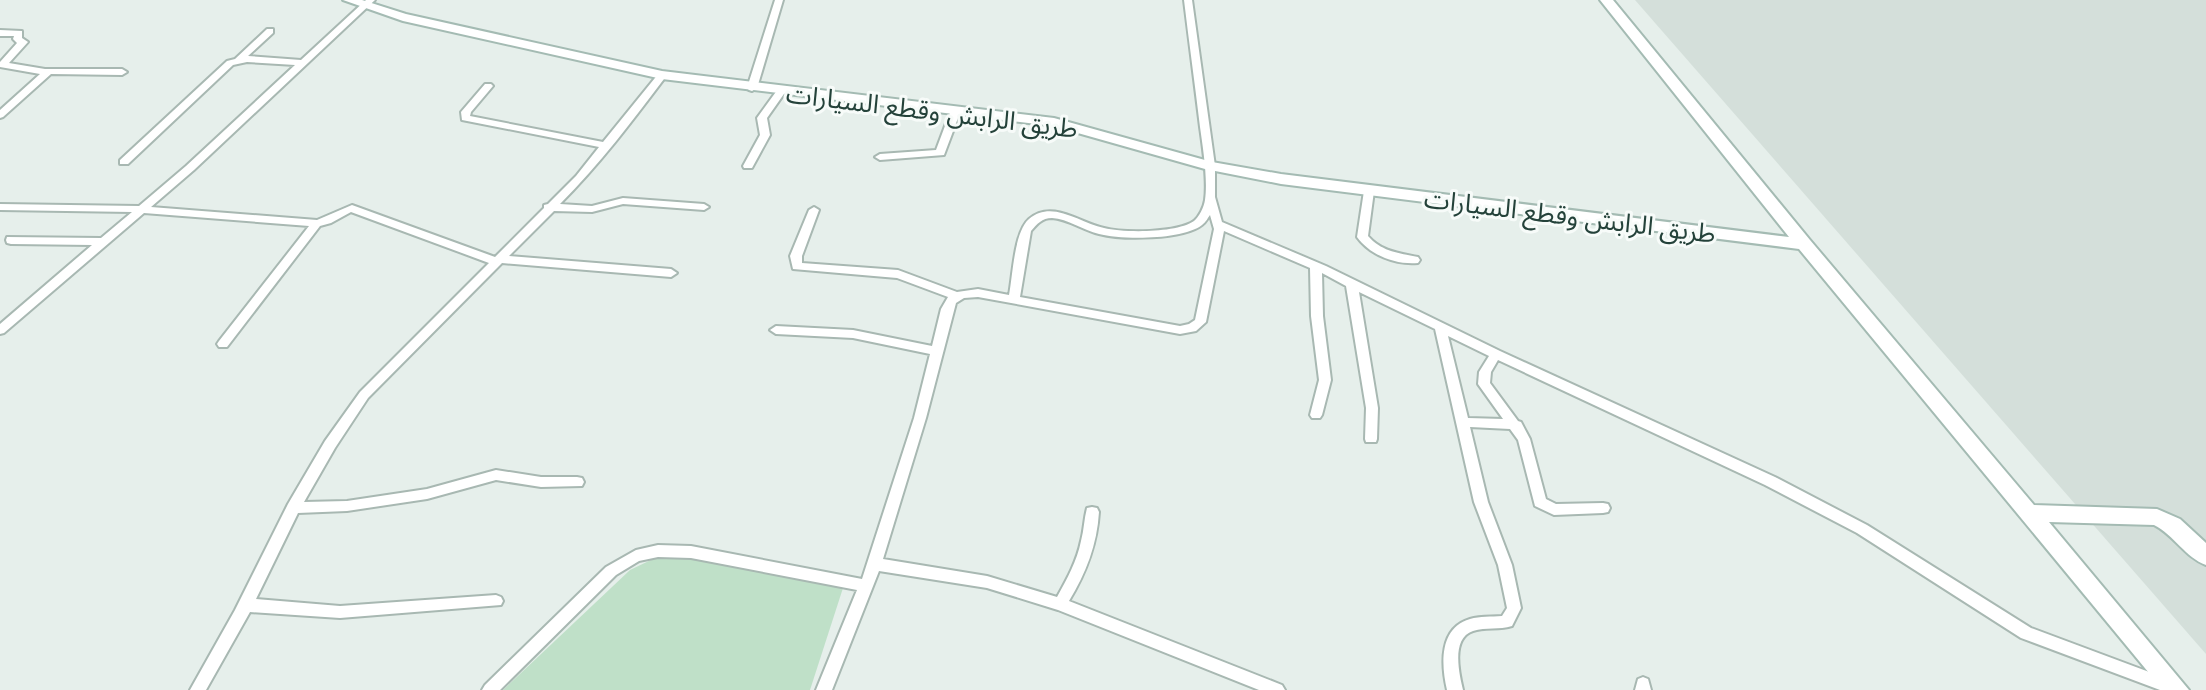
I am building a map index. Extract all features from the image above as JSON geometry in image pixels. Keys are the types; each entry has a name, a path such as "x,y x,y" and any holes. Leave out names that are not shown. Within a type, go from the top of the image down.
{"main road":[{"name":"طريق الرابش وقطع السيارات","path":"349,0 369,3 487,38 662,75 1072,126 1210,166 1369,191 1804,244"},
{"path":"1606,0 1804,244 2176,689"},
{"path":"2029,513 2157,517 2173,525 2206,556"}],"street":[{"path":"752,88 779,0"},
{"path":"824,690 875,564 920,418 948,304 957,296 971,293 1170,329 1192,328 1202,319 1218,224 1210,201 1210,166 1188,0"},
{"path":"0,330 190,168 369,3"},
{"path":"124,162 230,63 240,59 270,31"},
{"path":"0,33 17,32 17,39 23,42 2,65 45,72 122,72"},
{"path":"240,59 303,63"},
{"path":"0,115 45,72"},
{"path":"198,690 246,605 293,508 338,430 364,395 580,178 662,75"},
{"path":"488,86 466,112 465,118 607,146"},
{"path":"748,166 765,135 762,118 781,91"},
{"path":"880,157 940,153 956,110"},
{"path":"1369,191 1362,237 1368,245 1391,257 1414,260"},
{"path":"548,207 592,209 623,201 704,207"},
{"path":"1014,300 1026,230 1031,222 1041,216 1061,215 1102,232 1184,230 1202,220 1210,201"},
{"path":"0,207 139,209 317,223 330,221 352,208 497,260 671,273"},
{"path":"814,210 796,256 797,266 898,274 957,296"},
{"path":"223,344 317,223"},
{"path":"1218,224 1770,481 1862,529 2026,633 2176,689"},
{"path":"11,240 102,242"},
{"path":"1316,267 1317,326 1325,380 1316,415"},
{"path":"1352,285 1372,408 1371,439"},
{"path":"1440,327 1481,502 1505,565 1514,608 1507,621 1468,626 1458,633 1449,662 1455,690"},
{"path":"776,330 853,334 937,351"},
{"path":"1496,354 1485,372 1484,384 1516,425 1527,448 1542,505 1554,510 1603,508"},
{"path":"1462,422 1516,425"},
{"path":"293,508 347,506 427,494 496,475 541,482 577,482"},
{"path":"1060,604 1085,560 1091,538 1092,512"},
{"path":"490,690 611,571 636,556 658,551 691,552 867,586"},
{"path":"875,564 987,582 1060,604 1258,687 1277,690"},
{"path":"246,605 340,612 496,601"}],"shaded area":[{"path":"1635,0 2206,0 2206,654"}],"green space":[{"path":"653,559 699,559 843,588 810,690 503,690 630,570"}]}
